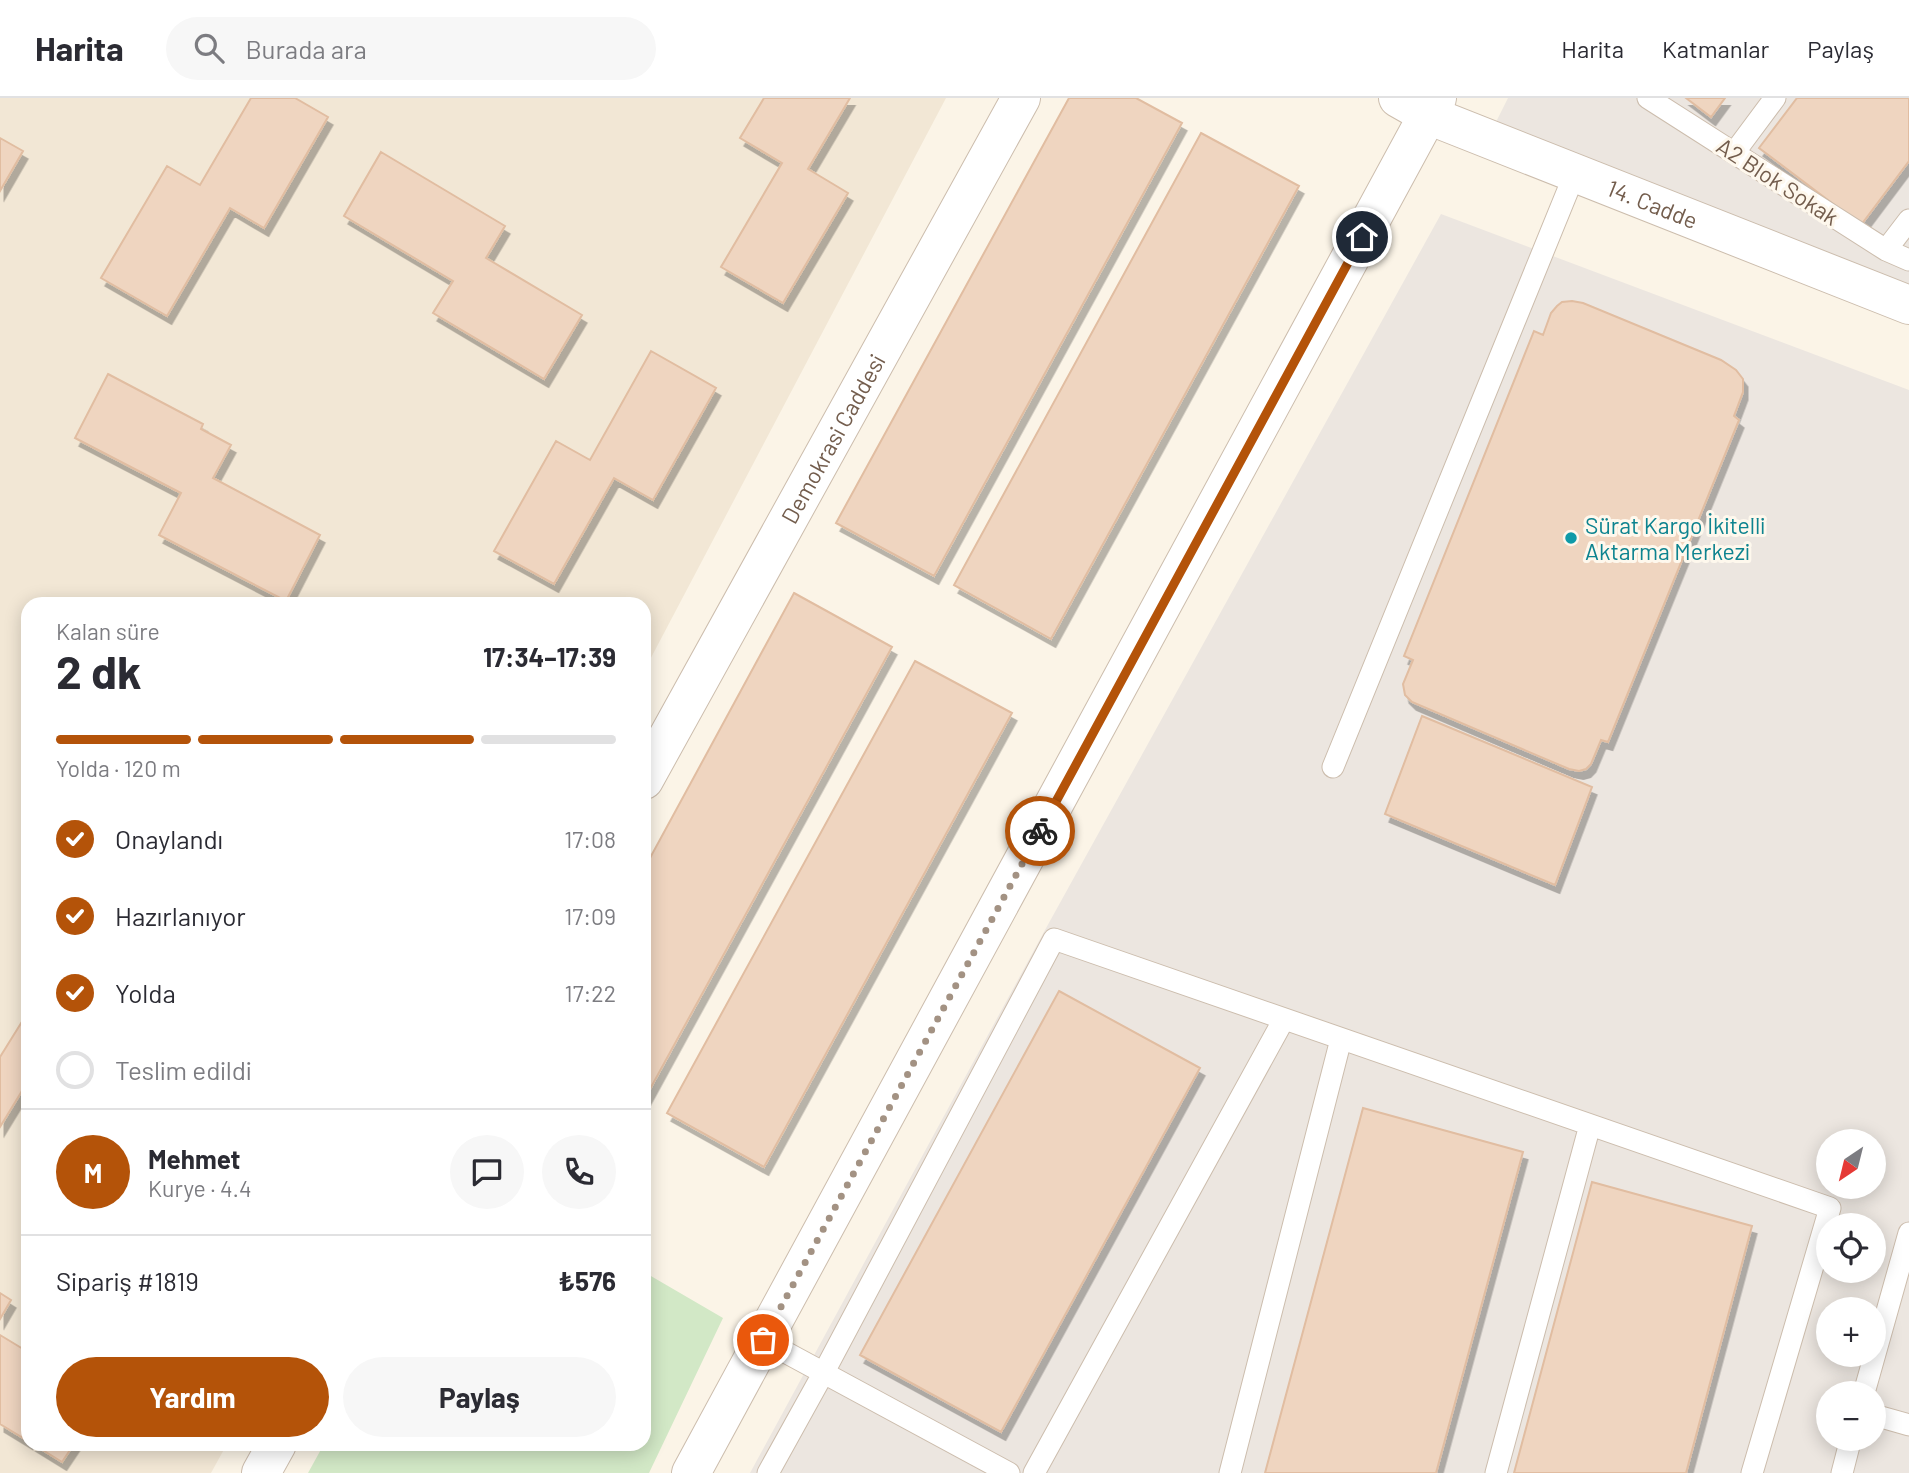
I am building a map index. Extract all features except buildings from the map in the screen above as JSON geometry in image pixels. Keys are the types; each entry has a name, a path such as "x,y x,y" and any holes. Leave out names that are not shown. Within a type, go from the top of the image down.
{"street":[{"name":"Demokrasi Caddesi","path":"651,767 1021,98"},
{"name":"14. Cadde","path":"1421,104 1575,173 1909,305"},
{"path":"691,1473 1421,104"},
{"path":"261,1473 273,1451"}],"lane":[{"name":"A2 Blok Sokak","path":"1648,98 1886,250 1909,260"},
{"path":"1734,153 1775,98"},
{"path":"1333,767 1575,173"},
{"path":"1886,250 1909,220"},
{"path":"768,1473 1054,939 1830,1208 1752,1473"},
{"path":"1034,1473 1284,1019"},
{"path":"1230,1473 1342,1039"},
{"path":"1496,1473 1590,1125"},
{"path":"1867,1381 1909,1233"},
{"path":"763,1340 1009,1473"},
{"path":"1886,1419 1909,1425"},
{"path":"1842,1473 1848,1451"}],"shaded area":[{"path":"0,98 946,98 651,658 651,597 21,597 21,1451 223,1451 211,1473 0,1473"},
{"path":"1508,98 1909,98 1909,293 1491,132"},
{"path":"1441,214 1909,390 1909,1473 750,1473 1045,930"}],"green space":[{"path":"651,1276 723,1318 649,1473 308,1473 320,1451 651,1451"}],"way so far":[{"path":"763,1340 1040,831"}],"place":[{"name":"Sürat Kargo İkitelli Aktarma Merkezi","path":"1571,538"}],"route":[{"path":"1040,831 1362,237"}]}
